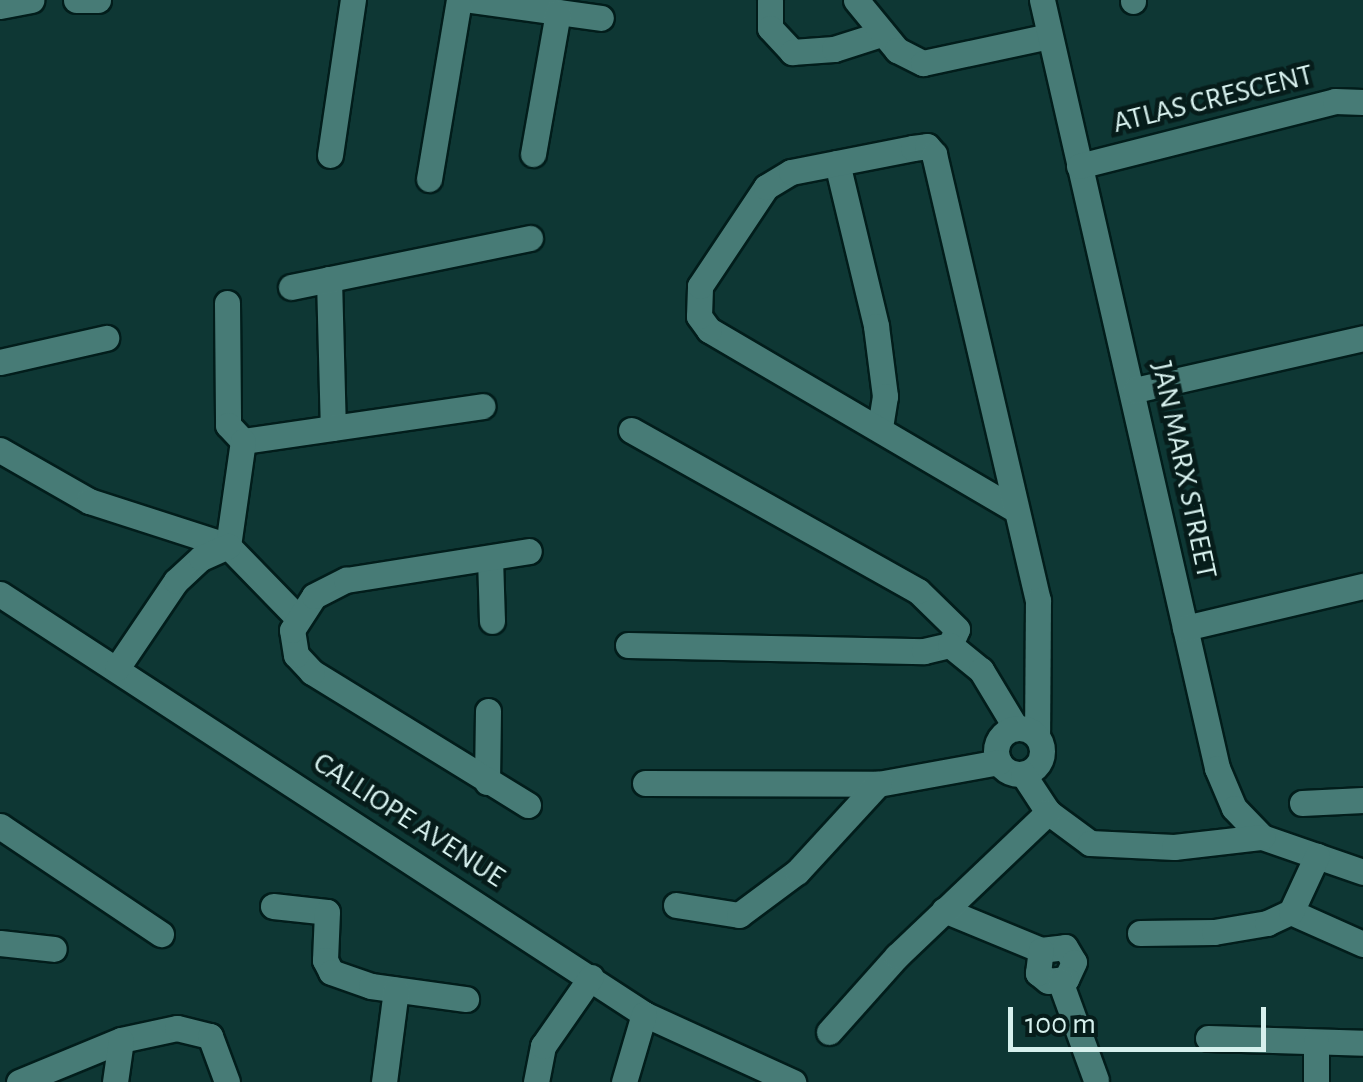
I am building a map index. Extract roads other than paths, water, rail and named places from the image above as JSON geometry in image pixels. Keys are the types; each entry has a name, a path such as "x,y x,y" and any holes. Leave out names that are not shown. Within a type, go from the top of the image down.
{"street":[{"path":"0,6 31,0"},
{"path":"76,0 98,0"},
{"path":"330,155 353,0"},
{"path":"429,179 459,0"},
{"path":"472,0 602,18"},
{"path":"770,0 770,28 792,52 834,49 881,34"},
{"path":"856,0 881,34 923,63 1049,36"},
{"name":"JAN MARX STREET","path":"1042,0 1135,390 1216,768 1234,808 1262,838"},
{"path":"533,154 558,12"},
{"name":"ATLAS CRESCENT","path":"1079,166 1335,102 1363,102"},
{"path":"646,783 878,784 998,762 1025,737 1054,696 1016,510 934,154 922,146 791,172 766,188 713,259 696,302 709,330 1016,510"},
{"path":"836,163 876,326 886,396 880,428"},
{"path":"291,287 530,238"},
{"path":"329,279 333,428"},
{"path":"227,303 228,425 243,441"},
{"path":"0,362 106,338"},
{"path":"1135,390 1363,338"},
{"path":"243,441 482,406"},
{"path":"631,430 929,599 958,630 958,652 1025,737 1036,768 1024,774"},
{"path":"228,546 243,441"},
{"path":"0,450 89,501 228,546 296,616"},
{"path":"117,668 176,581 201,558 228,546"},
{"path":"528,805 312,672 293,644 296,616 314,596 346,580 530,550"},
{"path":"490,558 492,621"},
{"path":"1185,628 1363,586"},
{"name":"CALLIOPE AVENUE","path":"0,594 644,1014 777,1079"},
{"path":"628,646 958,652"},
{"path":"487,782 488,710"},
{"path":"998,762 1024,774 1048,812 1090,843 1114,846 1262,838 1363,872"},
{"path":"676,905 721,917 739,914 797,872 878,784"},
{"path":"1302,803 1363,800"},
{"path":"828,1032 944,910 1048,812"},
{"path":"0,826 161,934"},
{"path":"1291,912 1317,856"},
{"path":"272,906 339,912 325,960 332,972 396,990 466,999"},
{"path":"944,910 1041,950 1052,944 1070,951 1073,969 1060,981 1096,1080"},
{"path":"1140,933 1241,929 1291,912 1363,944"},
{"path":"0,943 54,949"},
{"path":"536,1082 542,1046 591,977"},
{"path":"384,1082 396,990"},
{"path":"624,1082 644,1014"},
{"path":"19,1082 122,1040 197,1029 217,1048 227,1082"},
{"path":"1208,1038 1363,1043"},
{"path":"115,1082 122,1040"},
{"path":"1316,1042 1316,1082"}]}
